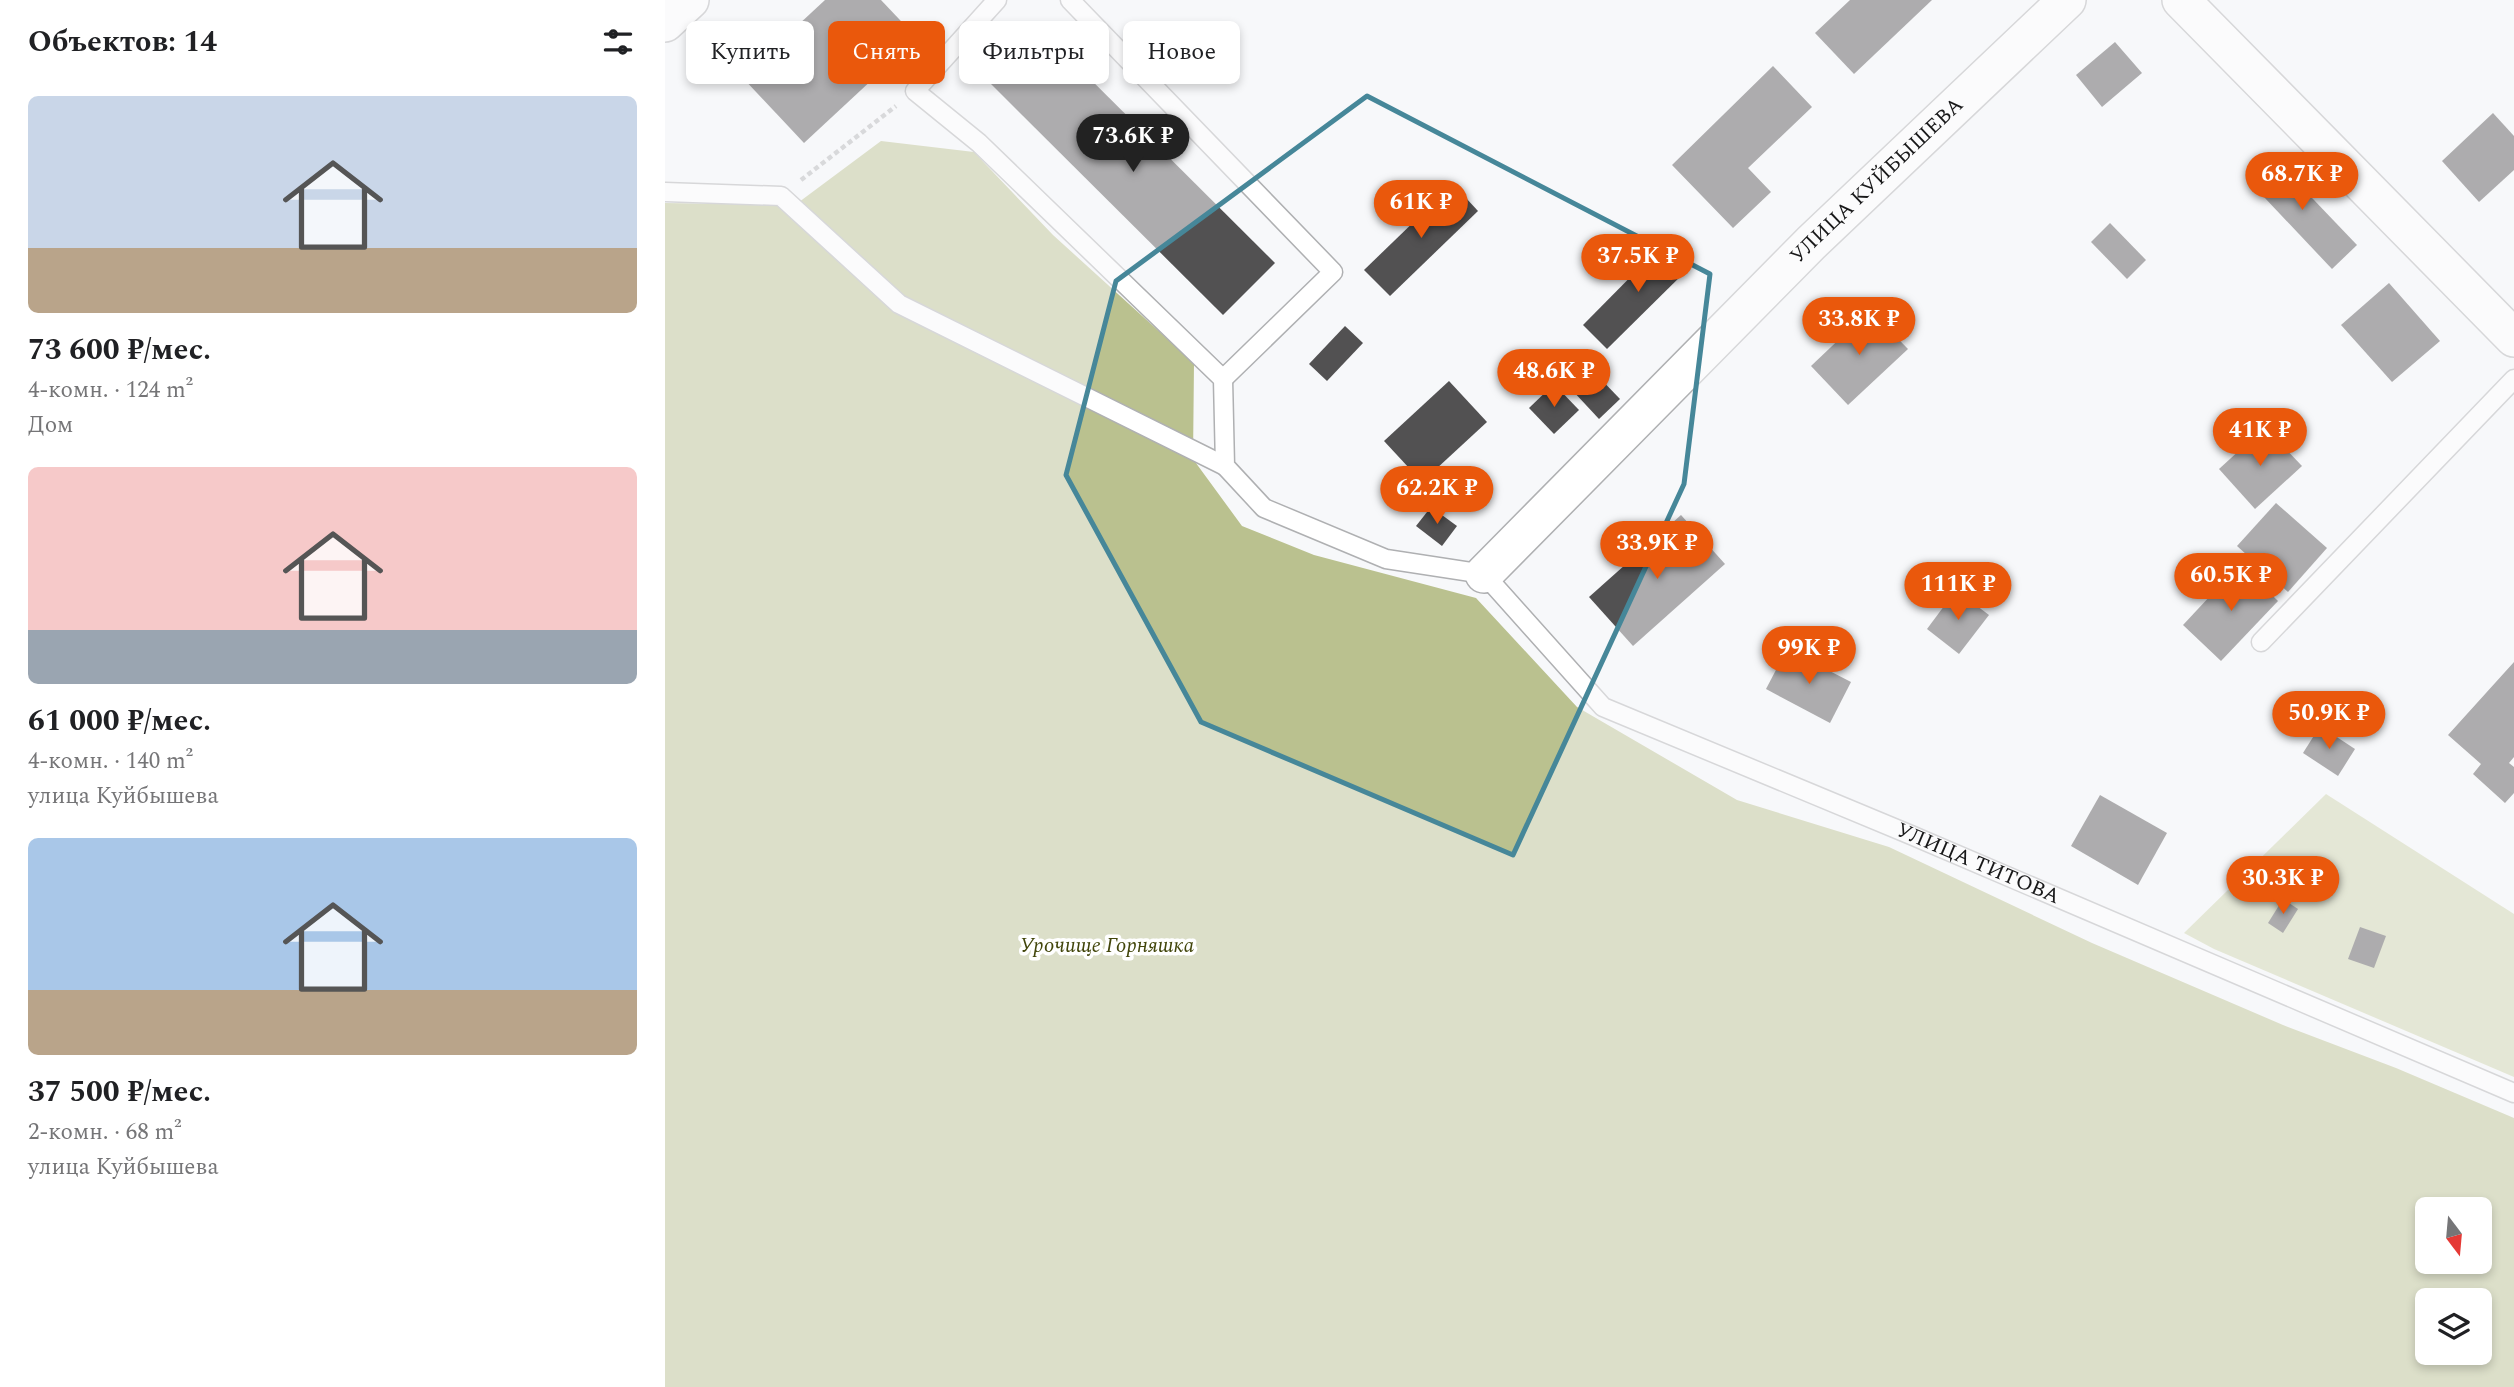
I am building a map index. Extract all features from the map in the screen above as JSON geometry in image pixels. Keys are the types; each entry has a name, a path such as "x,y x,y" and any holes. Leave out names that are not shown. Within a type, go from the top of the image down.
{"street":[{"path":"665,23 689,0"},
{"name":"УЛИЦА КУЙБЫШЕВА","path":"1484,574 1811,243 2067,0"},
{"path":"2181,0 2514,338"}],"lane":[{"path":"997,0 915,91 979,143 1223,379 1225,466"},
{"path":"1070,0 1333,272 1223,379"},
{"path":"665,192 781,196 899,304 1225,466 1264,508 1386,559 1484,574"},
{"path":"2261,642 2514,379"},
{"name":"УЛИЦА ТИТОВА","path":"1484,574 1603,707 1911,835 2514,1093"}],"path":[{"path":"781,196 915,91"}],"highlighted area":[{"path":"1367,96 1710,274 1684,484 1513,855 1201,722 1066,475 1116,281"}],"green space":[{"name":"Урочище Горняшка","path":"881,141 974,152 1053,235 1194,363 1193,459 1242,526 1314,555 1476,598 1577,707 1737,800 1889,847 2092,943 2283,1025 2396,1068 2514,1118 2514,1387 665,1387 665,203 795,205"},
{"path":"2326,794 2514,914 2514,1077 2214,949 2184,933"}],"building":[{"path":"825,0 881,0 901,21 828,21 828,84 867,84 804,143 749,84 814,84 814,21 802,21"},
{"path":"1850,0 1932,0 1854,74 1815,33"},
{"path":"2115,42 2142,73 2102,107 2076,75"},
{"path":"1773,66 1812,107 1748,168 1771,192 1733,228 1672,165"},
{"path":"991,84 1095,84 1275,263 1223,315"},
{"path":"2493,113 2514,136 2514,170 2479,202 2442,161"},
{"path":"2272,156 2357,245 2332,269 2247,179"},
{"path":"1453,184 1478,211 1390,296 1364,270"},
{"path":"2110,223 2146,260 2127,279 2091,242"},
{"path":"1667,240 1692,265 1607,349 1583,325"},
{"path":"2389,283 2440,341 2392,382 2341,325"},
{"path":"1870,310 1908,349 1848,405 1811,366"},
{"path":"1345,326 1363,343 1327,381 1309,364"},
{"path":"1593,371 1620,399 1599,419 1572,390"},
{"path":"1449,381 1487,422 1422,482 1384,441"},
{"path":"1554,384 1579,410 1554,434 1529,408"},
{"path":"2265,427 2302,466 2255,509 2219,469"},
{"path":"2276,503 2327,548 2288,592 2237,546"},
{"path":"1431,507 1457,526 1442,546 1416,526"},
{"path":"1681,515 1725,564 1633,646 1589,597"},
{"path":"2240,564 2278,601 2221,661 2183,625"},
{"path":"1956,590 1989,615 1959,654 1927,629"},
{"path":"1787,649 1851,682 1830,723 1766,689"},
{"path":"2514,662 2514,757 2509,763 2514,767 2514,793 2505,803 2473,774 2481,764 2448,735"},
{"path":"2320,726 2355,749 2338,776 2303,753"},
{"path":"2100,795 2167,833 2138,885 2071,846"},
{"path":"2283,899 2298,909 2283,933 2268,923"},
{"path":"2360,927 2386,936 2374,968 2348,959"}]}
